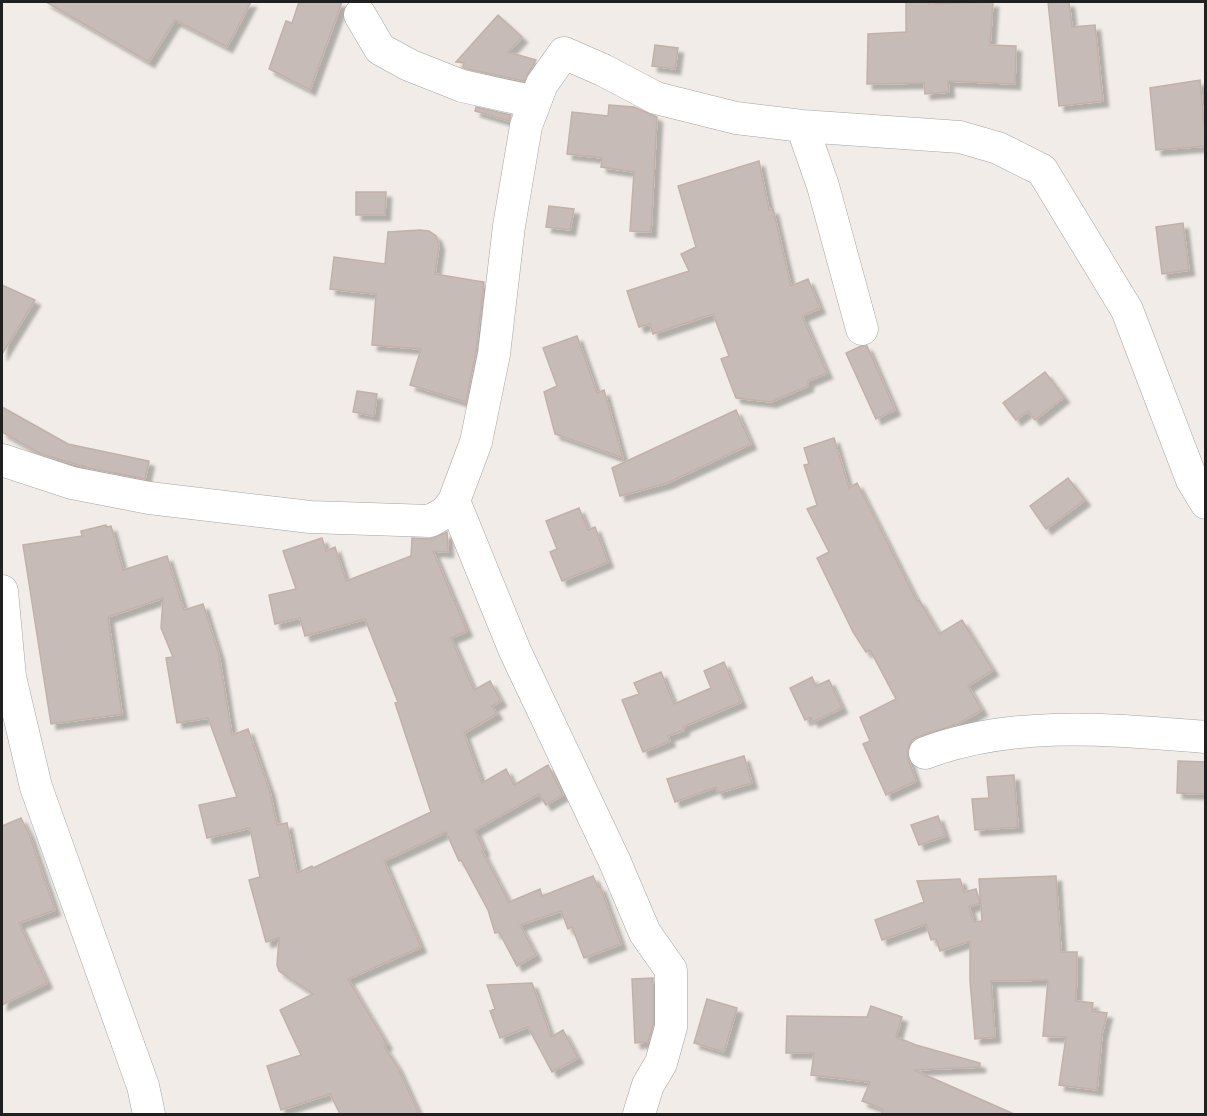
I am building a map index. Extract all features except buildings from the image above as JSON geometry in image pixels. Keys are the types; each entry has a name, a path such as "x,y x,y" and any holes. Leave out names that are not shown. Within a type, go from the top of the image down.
{"street":[{"path":"360,15 380,49 409,65 462,86 535,102"},
{"path":"2,460 72,483 149,498 310,517 430,521 446,512 454,501 476,442 494,354 509,226 526,126 542,84 564,53 603,70 656,98 736,118 802,126 960,137 998,148 1042,170 1127,310 1192,480 1206,503"},
{"path":"802,126 823,186 861,329"},
{"path":"454,501 515,651 614,860 645,933 671,970 671,1027 661,1063 648,1085 639,1114"},
{"path":"2,591 10,677 36,787 143,1086 149,1114"},
{"path":"926,753 952,742 983,735 1026,731 1083,729 1206,737"}]}
